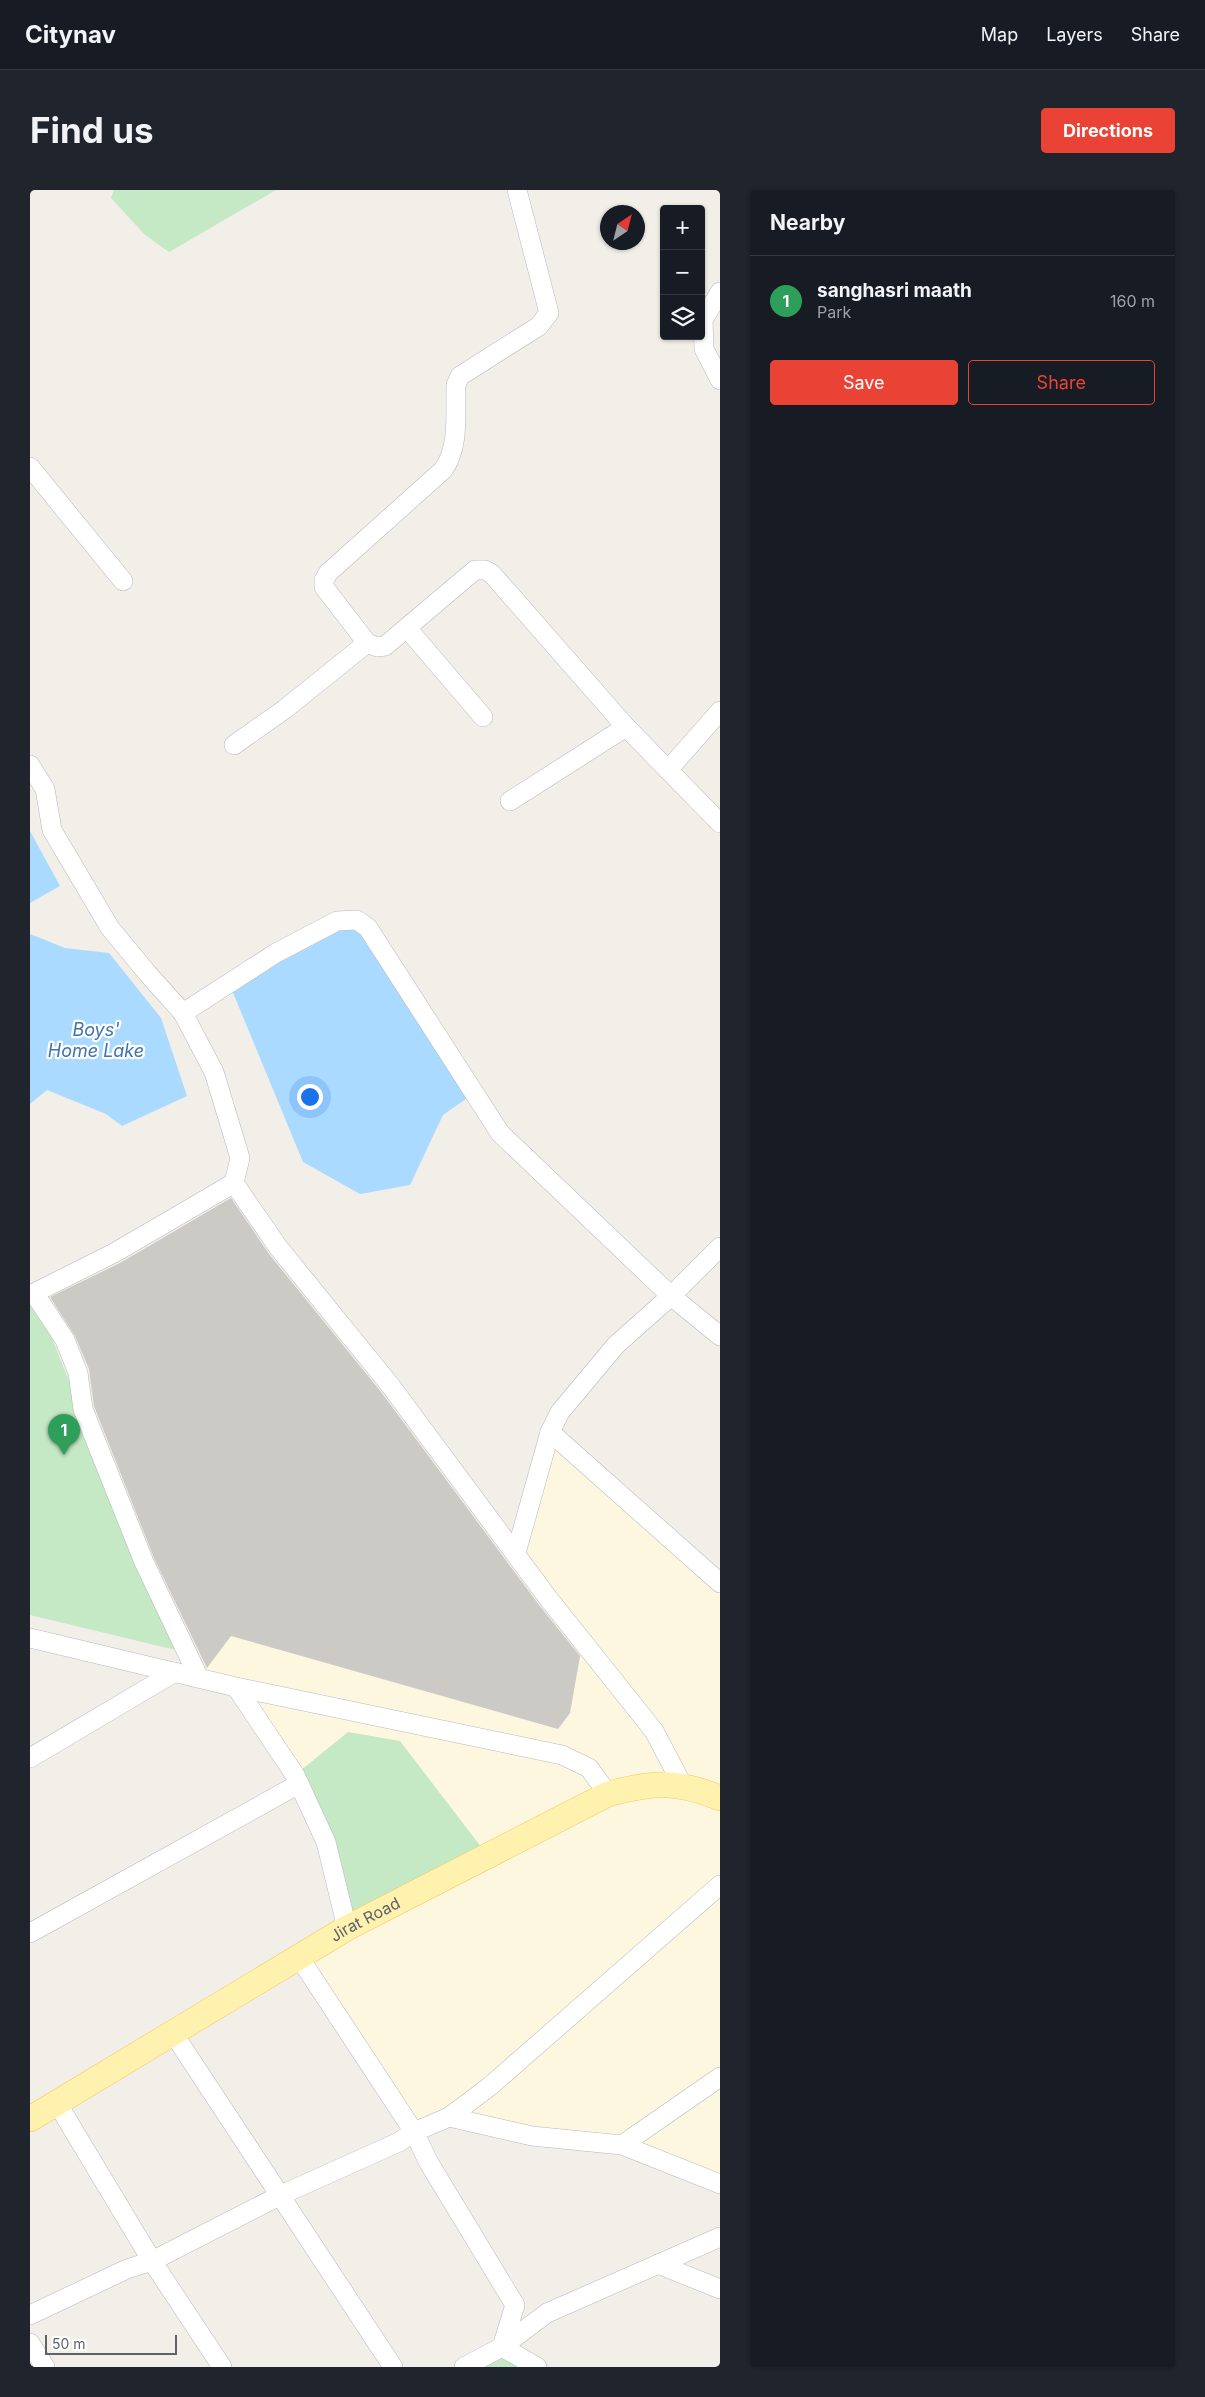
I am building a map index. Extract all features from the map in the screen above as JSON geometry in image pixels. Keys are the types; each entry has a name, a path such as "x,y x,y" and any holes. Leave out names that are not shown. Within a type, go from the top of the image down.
{"main road":[{"name":"Jirat Road","path":"30,2119 347,1928 608,1794 641,1785 660,1783 683,1786 720,1798"}],"street":[{"path":"517,190 549,313 539,326 460,376 456,385 454,450 450,461 443,470 328,574 324,580 324,587 367,643 377,647 385,646 476,570 485,570 492,574 626,727 720,823"},
{"path":"720,292 703,320 704,349 720,380"},
{"path":"30,467 123,581"},
{"path":"407,628 483,716"},
{"path":"234,745 285,709 367,643"},
{"path":"668,770 720,711"},
{"path":"510,801 626,727"},
{"path":"30,766 45,789 52,830 110,928 148,974 184,1013 214,1072 240,1158 234,1183 114,1253 32,1294 64,1340 78,1373 83,1409 136,1544 199,1678"},
{"path":"184,1013 276,954 337,922 357,920 368,928 500,1133 670,1296 720,1336"},
{"path":"234,1183 278,1247 390,1385 548,1598 654,1731 683,1786"},
{"path":"516,1553 550,1432 560,1412 616,1345 720,1247"},
{"path":"550,1432 720,1582"},
{"path":"30,1638 236,1687 562,1755 589,1768 608,1794"},
{"path":"30,1758 175,1672"},
{"path":"236,1687 299,1784 326,1842 347,1928"},
{"path":"30,1934 299,1784"},
{"path":"30,2315 127,2269 152,2261 281,2195 399,2142 414,2132 449,2117 490,2087 720,1885"},
{"path":"299,1957 414,2132 429,2163 514,2305 502,2347"},
{"path":"173,2033 393,2367"},
{"path":"622,2146 720,2077"},
{"path":"57,2103 152,2261 222,2367"},
{"path":"449,2117 532,2136 622,2146 720,2184"},
{"path":"464,2367 502,2347 547,2313 720,2237"},
{"path":"658,2264 720,2289"},
{"path":"30,2343 45,2367"},
{"path":"502,2347 537,2367"}],"shaded area":[{"path":"550,1432 720,1582 720,2184 622,2145 449,2117 414,2132 299,1957 347,1928 295,1775 236,1687 199,1678 231,1636 558,1729 570,1713 583,1642 516,1553"}],"green space":[{"path":"114,190 276,190 169,252 145,235 111,198"},
{"path":"34,1293 176,1650 30,1615 30,1295"},
{"path":"348,1732 400,1741 488,1856 347,1928 295,1775"},
{"path":"502,2347 537,2367 471,2367"}],"water":[{"path":"30,831 60,886 30,903"},
{"path":"357,920 473,1094 443,1115 410,1185 360,1194 303,1162 229,983"},
{"name":"Boys' Home Lake","path":"30,934 65,948 109,953 161,1018 187,1096 122,1126 106,1114 47,1090 30,1104"}],"building":[{"path":"231,1198 269,1254 381,1392 539,1605 580,1656 570,1713 558,1729 231,1636 207,1668 154,1558 94,1406 89,1369 75,1336 50,1297 120,1263"}],"place":[{"name":"sanghasri maath","path":"64,1455"}]}
